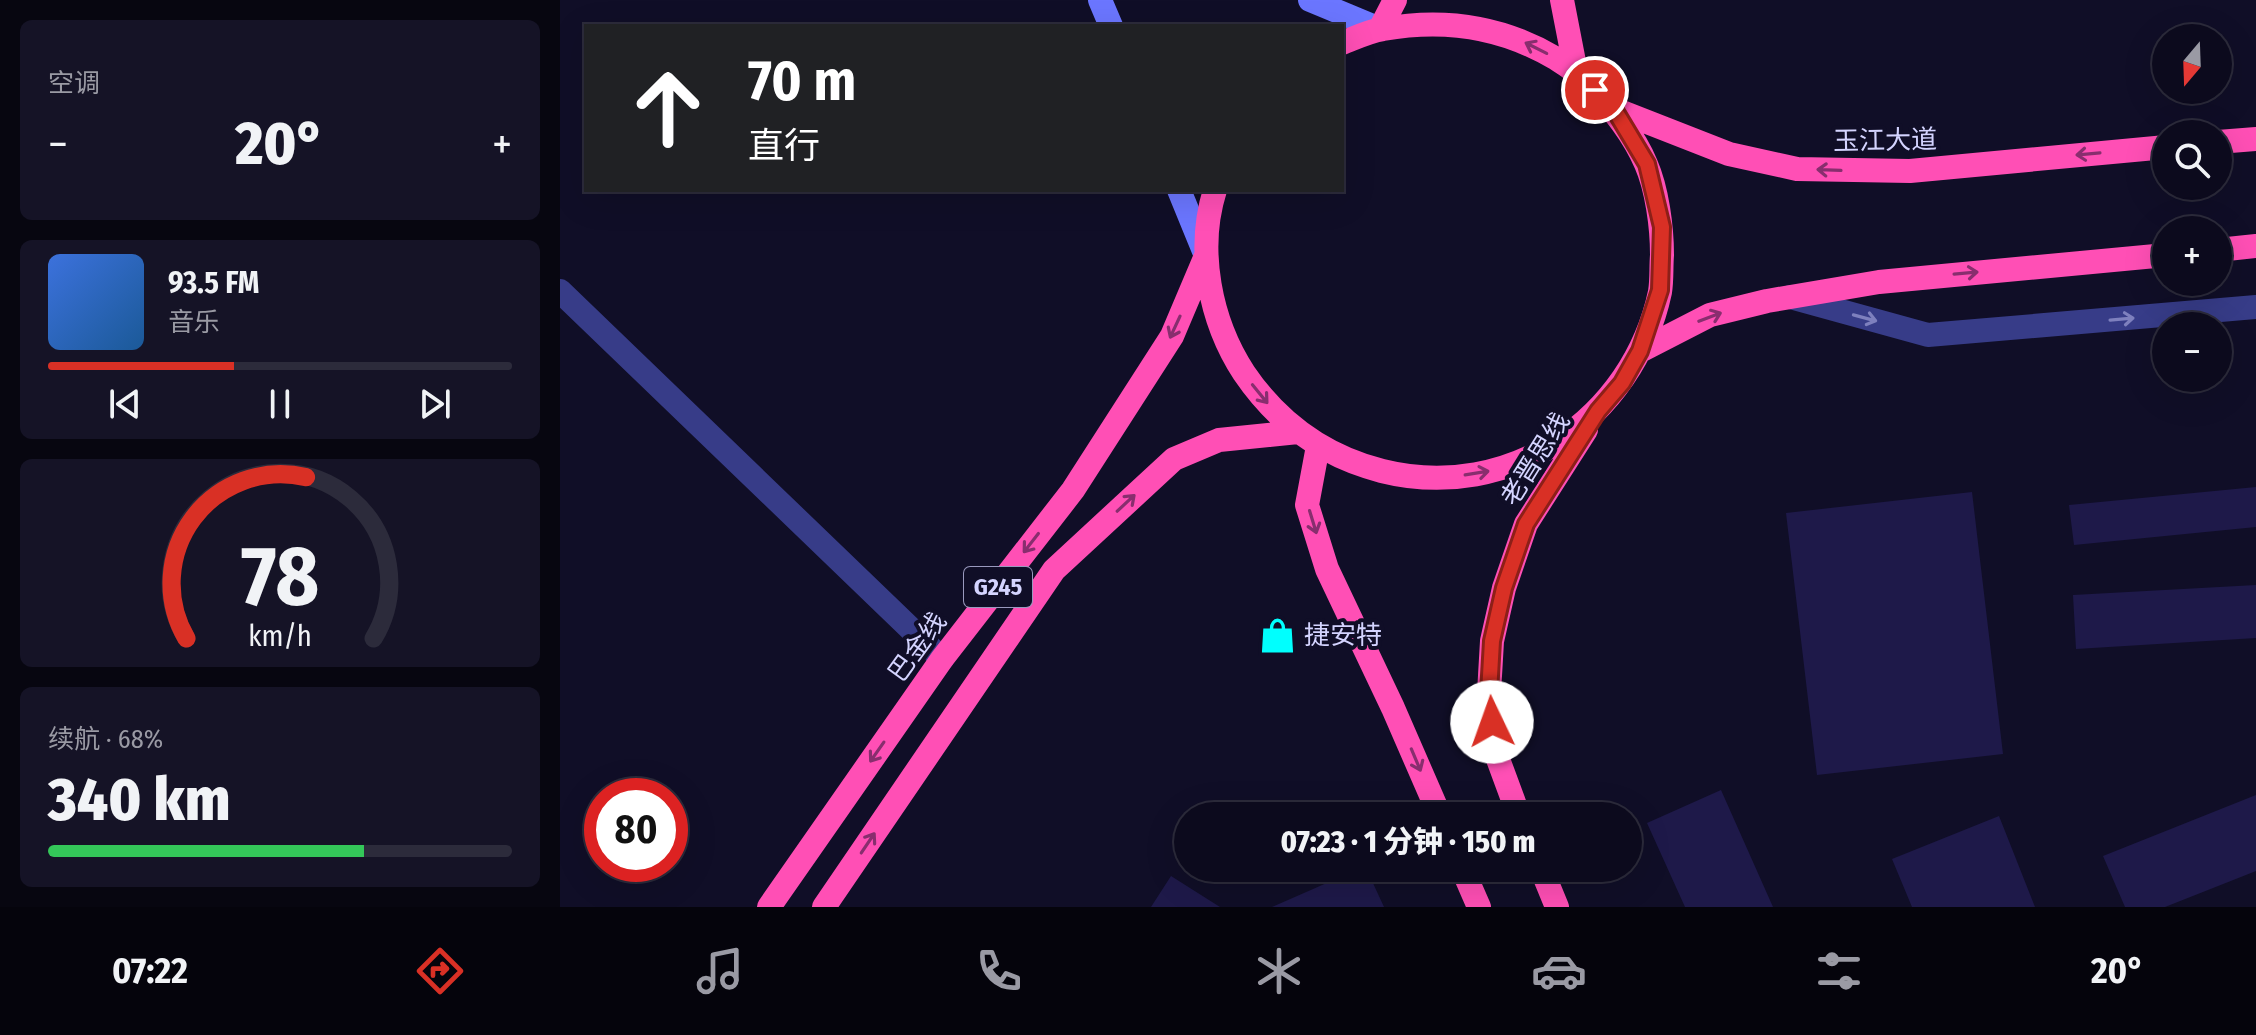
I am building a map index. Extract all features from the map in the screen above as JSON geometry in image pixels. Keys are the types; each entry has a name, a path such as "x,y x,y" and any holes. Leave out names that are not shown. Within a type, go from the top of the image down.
{"highway":[{"path":"1380,29 1395,0"},
{"path":"1562,0 1576,72"},
{"path":"1214,192 1206,256 1213,306 1232,354 1261,397 1308,439 1358,464 1400,475 1442,478 1485,473 1527,459 1564,439 1598,411 1622,383 1640,351 1660,290 1662,227 1647,164 1614,109 1576,72 1532,45 1483,28 1431,23 1380,29 1344,42"},
{"name":"玉江大道","path":"1614,109 1729,154 1797,169 1910,171 2152,148"},
{"path":"2232,141 2256,139"},
{"path":"2232,249 2256,246"},
{"name":"巴金线","path":"769,907 942,659 1073,490 1172,336 1206,256"},
{"path":"1640,351 1710,315 1790,297 1921,277 2152,256"},
{"name":"老晋思线","path":"1514,802 1495,751 1489,693 1492,641 1504,588 1526,524 1598,411"},
{"path":"1308,439 1307,505 1327,569 1434,802"},
{"name":"G245","path":"824,907 1054,570 1174,459 1219,440 1308,439"},
{"path":"1468,882 1479,907"},
{"path":"1547,882 1557,907"}],"main road":[{"path":"1100,0 1110,24"},
{"path":"1310,0 1380,29"},
{"path":"1180,192 1206,256"}],"street":[{"path":"560,291 942,659"},
{"path":"1790,297 1928,335 2256,307"}],"building":[{"path":"2256,487 2256,527 2074,545 2069,505"},
{"path":"1972,492 2003,754 1817,775 1786,513"},
{"path":"2256,585 2256,638 2076,649 2073,595"},
{"path":"1721,790 1773,907 1685,907 1647,823"},
{"path":"2256,795 2256,871 2165,907 2125,907 2103,856"},
{"path":"1999,816 2035,907 1912,907 1892,859"},
{"path":"1171,876 1174,882 1180,882 1220,907 1151,907"},
{"path":"1329,882 1372,882 1384,907 1272,907"}],"place":[{"name":"捷安特","path":"1278,635"}],"route":[{"path":"1492,722 1489,693 1492,641 1504,588 1526,524 1598,411 1622,383 1640,351 1660,290 1662,227 1647,164 1614,109 1595,90"}]}
